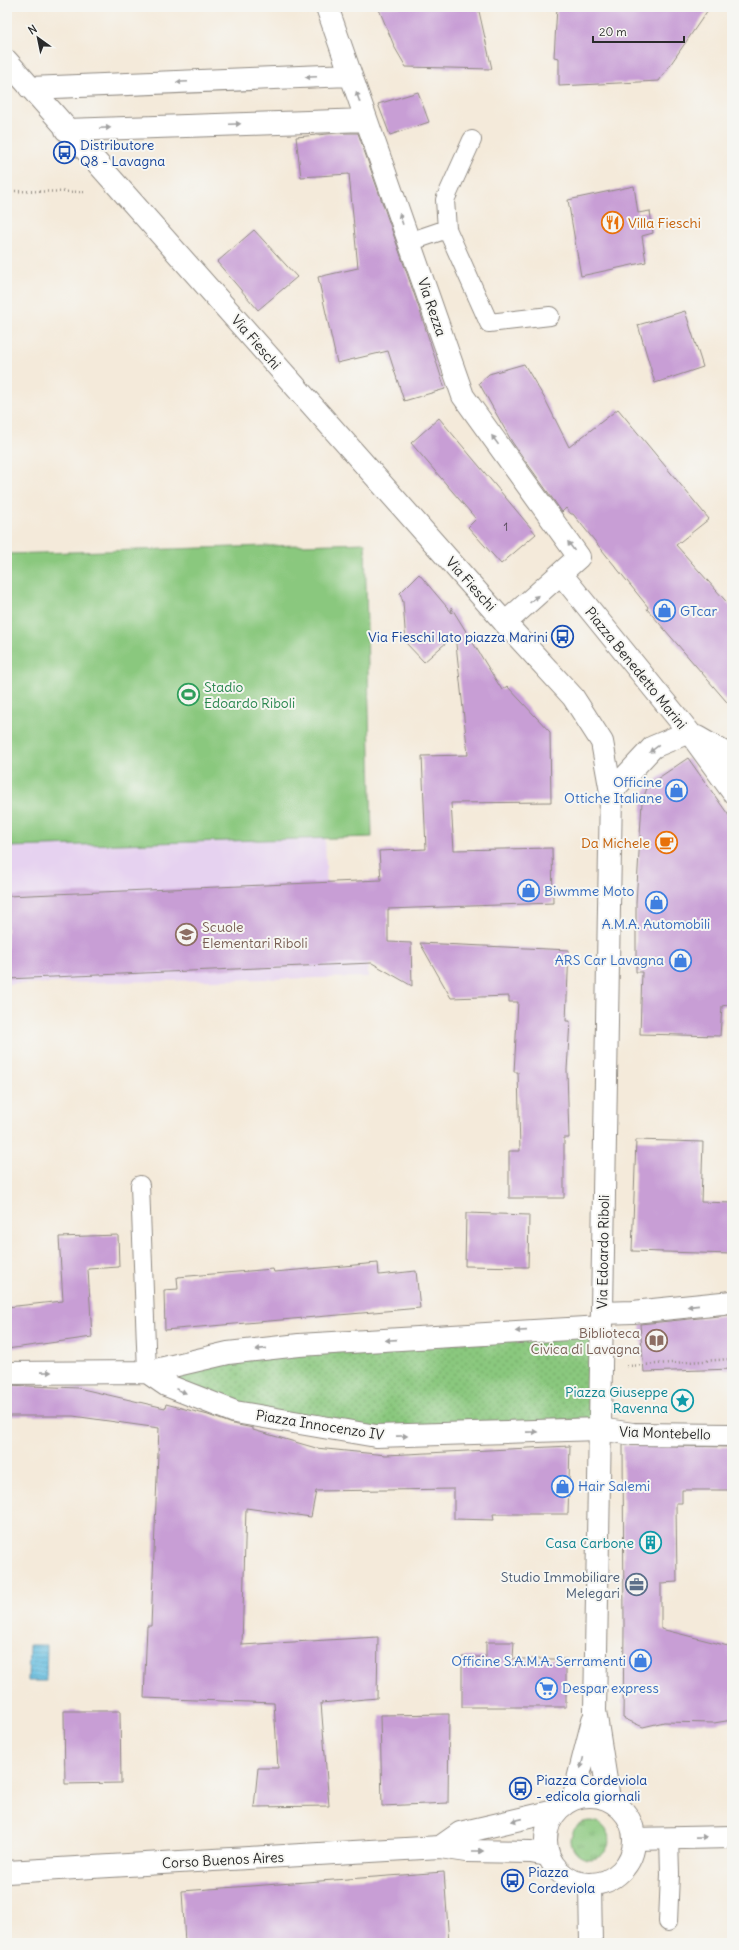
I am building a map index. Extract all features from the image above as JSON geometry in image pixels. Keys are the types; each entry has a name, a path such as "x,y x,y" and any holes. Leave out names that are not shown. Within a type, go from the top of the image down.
{"street":[{"name":"Via Rezza","path":"327,7 463,396 579,557 561,574"},
{"name":"Via Fieschi","path":"7,61 66,130 125,193 505,623"},
{"path":"30,88 350,75"},
{"path":"66,130 366,120"},
{"path":"561,574 505,623 573,697 602,742 611,792"},
{"name":"Piazza Benedetto Marini","path":"561,574 689,732 653,747 611,792"},
{"path":"689,732 732,757"},
{"path":"689,732 732,791"},
{"name":"Via Edoardo Riboli","path":"609,1800 595,1711 611,792"},
{"path":"7,1373 147,1372 228,1353 299,1345 602,1320 732,1302"},
{"name":"Piazza Innocenzo IV","path":"147,1372 166,1385 234,1412 376,1436 599,1429"},
{"name":"Via Montebello","path":"599,1429 633,1434 732,1435"},
{"name":"Via Edoardo Riboli","path":"573,1799 595,1711"},
{"path":"594,1795 609,1800 622,1809 631,1823 634,1839 631,1856 622,1871 607,1882 590,1885 573,1882 558,1872 547,1855 544,1838 548,1822 559,1807 573,1799 594,1795"},
{"path":"440,1847 460,1833 555,1811"},
{"path":"634,1839 669,1837 732,1837"},
{"name":"Corso Buenos Aires","path":"7,1872 440,1847 468,1851 531,1852 547,1855"},
{"path":"590,1885 591,1943"}],"lane":[{"path":"472,140 445,200 447,229 489,323 550,316"},
{"path":"409,242 447,229"},
{"path":"140,1185 147,1372"},
{"path":"668,1922 670,1874 669,1837"}],"path":[{"path":"7,191 125,193"},
{"path":"643,1365 732,1359"}],"shaded area":[{"name":"Scuole Elementari Riboli","path":"325,838 327,894 366,892 368,977 7,984 7,847"}],"green space":[{"name":"Stadio Edoardo Riboli","path":"365,543 372,837 7,847 7,554"},
{"path":"594,1334 593,1419 378,1430 236,1408 162,1374 299,1352"},
{"path":"586,1821 594,1821 604,1826 608,1833 608,1847 604,1854 594,1859 586,1859 576,1854 574,1851 571,1844 571,1836 576,1826 579,1824"}],"water":[{"path":"29,1645 47,1645 46,1681 28,1681"}],"building":[{"path":"378,7 478,7 492,69 406,67 395,48"},
{"path":"557,7 710,7 659,81 559,86 559,58 554,57"},
{"path":"418,92 429,122 390,135 378,104"},
{"path":"338,133 358,133 418,305 445,389 404,401 388,351 337,363 318,277 358,268 349,174 301,177 296,137"},
{"name":"Villa Fieschi","path":"634,186 638,213 650,211 653,233 642,236 646,262 581,276 568,200"},
{"path":"254,230 297,277 258,310 217,262"},
{"path":"685,311 703,367 655,383 638,325"},
{"path":"524,364 545,399 569,447 618,409 709,519 676,545 732,608 732,708 647,609 648,607 573,514 571,514 566,508 562,512 512,442 479,383 489,374"},
{"path":"439,418 536,534 501,564 468,527 476,519 411,443"},
{"path":"419,574 452,613 451,607 502,690 507,686 550,732 551,802 451,803 454,850 552,848 553,903 388,909 388,942 411,943 412,986 372,963 7,979 7,896 381,880 379,851 426,849 422,756 468,755 455,635 424,662 406,643 403,602 400,593"},
{"path":"688,758 732,820 732,1004 722,1006 720,1036 640,1034 642,972 636,972 636,903 642,802 648,785"},
{"path":"420,943 569,950 566,1021 570,1021 567,1070 569,1138 564,1138 564,1198 509,1198 509,1151 520,1151 518,1072 514,1072 518,1002 509,1002 509,996 451,998"},
{"path":"636,1140 703,1142 701,1202 732,1203 732,1254 632,1251"},
{"path":"466,1213 529,1215 528,1267 465,1266"},
{"path":"118,1235 119,1267 88,1269 92,1337 7,1349 7,1307 63,1301 59,1237"},
{"path":"378,1263 379,1275 416,1271 420,1308 165,1330 164,1290 178,1289 177,1277 273,1269 274,1272"},
{"path":"732,1315 732,1369 644,1372 640,1324"},
{"path":"7,1385 78,1388 165,1408 166,1404 208,1415 233,1424 253,1428 253,1430 316,1448 386,1455 570,1446 568,1514 493,1514 494,1520 454,1519 454,1489 316,1491 311,1517 246,1508 242,1645 378,1637 377,1698 321,1703 329,1806 254,1807 258,1768 278,1768 274,1703 144,1698 147,1626 151,1626 159,1428 73,1416 7,1416"},
{"path":"623,1445 732,1447 732,1490 682,1490 682,1503 676,1503 677,1582 661,1583 661,1629 732,1647 732,1720 714,1723 664,1722 643,1727 623,1718"},
{"path":"486,1642 514,1642 513,1659 566,1659 566,1707 462,1707 462,1657 486,1657"},
{"path":"64,1711 120,1711 121,1783 65,1784"},
{"path":"449,1714 448,1803 382,1806 380,1715"},
{"path":"444,1872 449,1943 185,1943 182,1891"}],"place":[{"name":"Distributore Q8 - Lavagna","path":"65,153"},
{"name":"Villa Fieschi","path":"612,223"},
{"name":"GTcar","path":"664,611"},
{"name":"Via Fieschi lato piazza Marini","path":"563,637"},
{"name":"Stadio Edoardo Riboli","path":"188,695"},
{"name":"Officine Ottiche Italiane","path":"677,790"},
{"name":"Da Michele","path":"666,843"},
{"name":"Biwmme Moto","path":"529,891"},
{"name":"A.M.A. Automobili","path":"656,902"},
{"name":"Scuole Elementari Riboli","path":"187,935"},
{"name":"ARS Car Lavagna","path":"680,960"},
{"name":"Biblioteca Civica di Lavagna","path":"656,1341"},
{"name":"Piazza Giuseppe Ravenna","path":"683,1400"},
{"name":"Hair Salemi","path":"562,1486"},
{"name":"Casa Carbone","path":"650,1543"},
{"name":"Studio Immobiliare Melegari","path":"636,1585"},
{"name":"Officine S.A.M.A. Serramenti","path":"641,1661"},
{"name":"Despar express","path":"547,1688"},
{"name":"Piazza Cordeviola - edicola giornali","path":"520,1788"},
{"name":"Piazza Cordeviola","path":"512,1880"}]}
